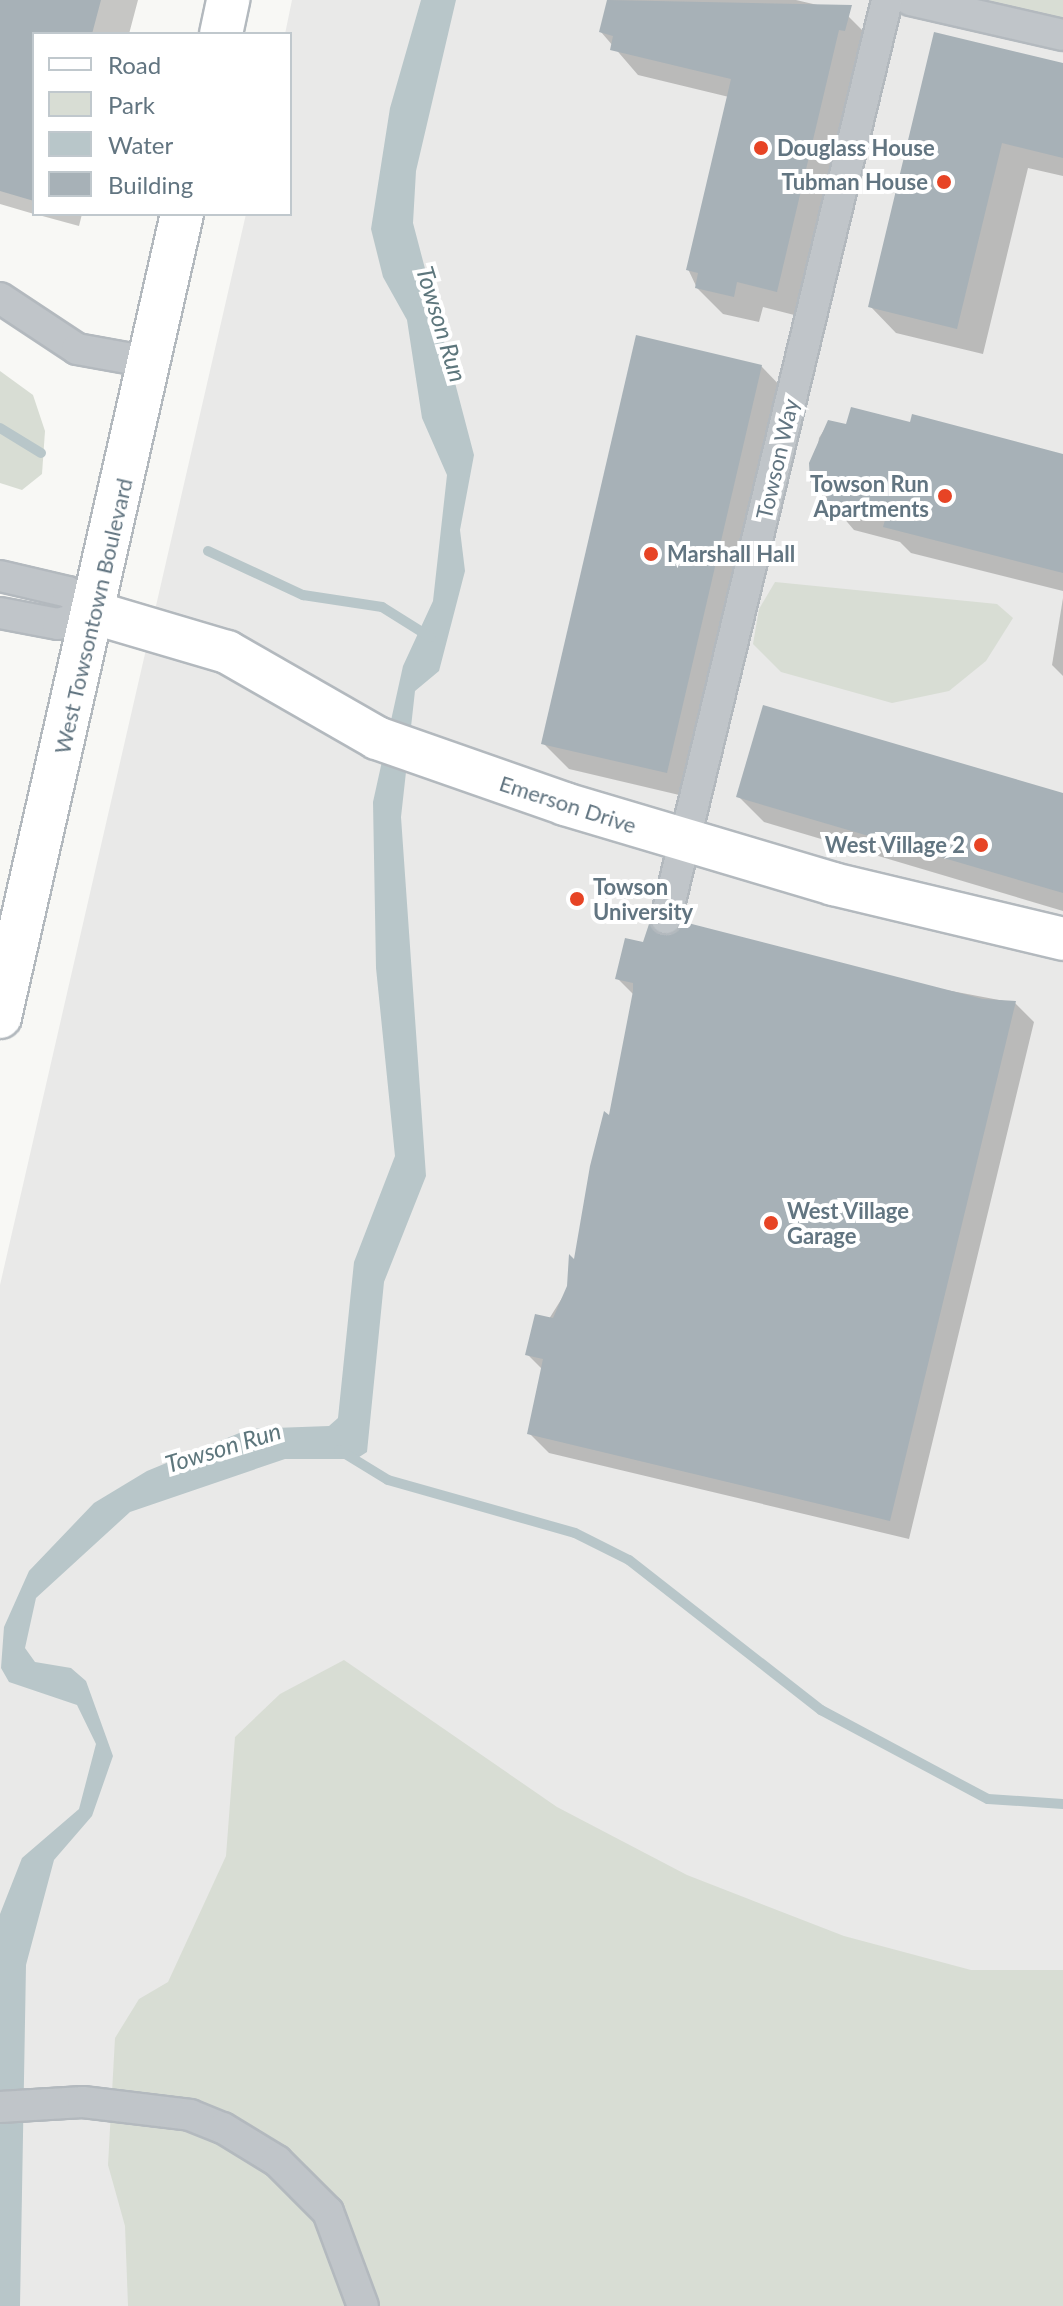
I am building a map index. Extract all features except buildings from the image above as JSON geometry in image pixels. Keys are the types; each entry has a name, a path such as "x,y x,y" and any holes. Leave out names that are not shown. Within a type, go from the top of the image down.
{"street":[{"path":"221,32 228,0"},
{"name":"Towson Way","path":"666,918 887,0"},
{"path":"910,0 982,8 1063,35"},
{"name":"West Towsontown Boulevard","path":"0,1017 95,613 182,216"},
{"path":"0,298 77,349 149,362"},
{"path":"0,576 68,592 95,613"},
{"path":"0,613 58,624 95,613"},
{"name":"Emerson Drive","path":"95,613 227,652 377,738 686,843 1063,939"},
{"path":"0,2107 83,2102 190,2115 277,2161 328,2212 363,2306"}],"shaded area":[{"name":"Towson University","path":"292,0 1063,0 1063,2306 0,2306 0,1285 246,216 292,216 292,32 285,32"}],"green space":[{"path":"990,0 1063,0 1063,30 987,12"},
{"path":"0,371 33,395 45,431 42,474 22,490 0,483"},
{"path":"775,582 997,604 1013,618 986,661 949,691 892,703 781,672 753,644 759,609"},
{"path":"344,1660 557,1807 687,1875 844,1936 971,1970 1063,1970 1063,2306 128,2306 125,2226 108,2165 115,2038 139,1999 168,1982 226,1856 235,1737 280,1694"}],"water":[{"name":"Towson Run","path":"421,0 456,0 416,171 413,223 474,455 460,530 465,571 439,671 415,691 401,817 426,1176 384,1282 367,1452 356,1459 285,1459 130,1512 36,1598 25,1648 35,1662 71,1668 86,1681 113,1756 92,1816 54,1860 26,1965 20,2306 0,2306 0,1914 22,1858 79,1809 96,1744 77,1705 9,1682 1,1668 4,1627 29,1571 94,1503 147,1471 249,1429 329,1426 338,1418 354,1262 395,1156 376,968 373,802 403,666 433,601 447,475 422,418 407,320 383,277 371,229 390,108"}],"waterway":[{"path":"0,428 41,453"},
{"path":"208,551 303,595 382,607 430,637"},
{"path":"339,1450 388,1480 575,1533 629,1560 821,1710 988,1799 1063,1804"}],"place":[{"name":"Douglass House","path":"761,148"},
{"name":"Tubman House","path":"944,182"},
{"name":"Towson Run Apartments","path":"945,496"},
{"name":"Marshall Hall","path":"651,554"},
{"name":"West Village 2","path":"981,845"},
{"name":"Towson University","path":"577,899"},
{"name":"West Village Garage","path":"771,1223"}]}
